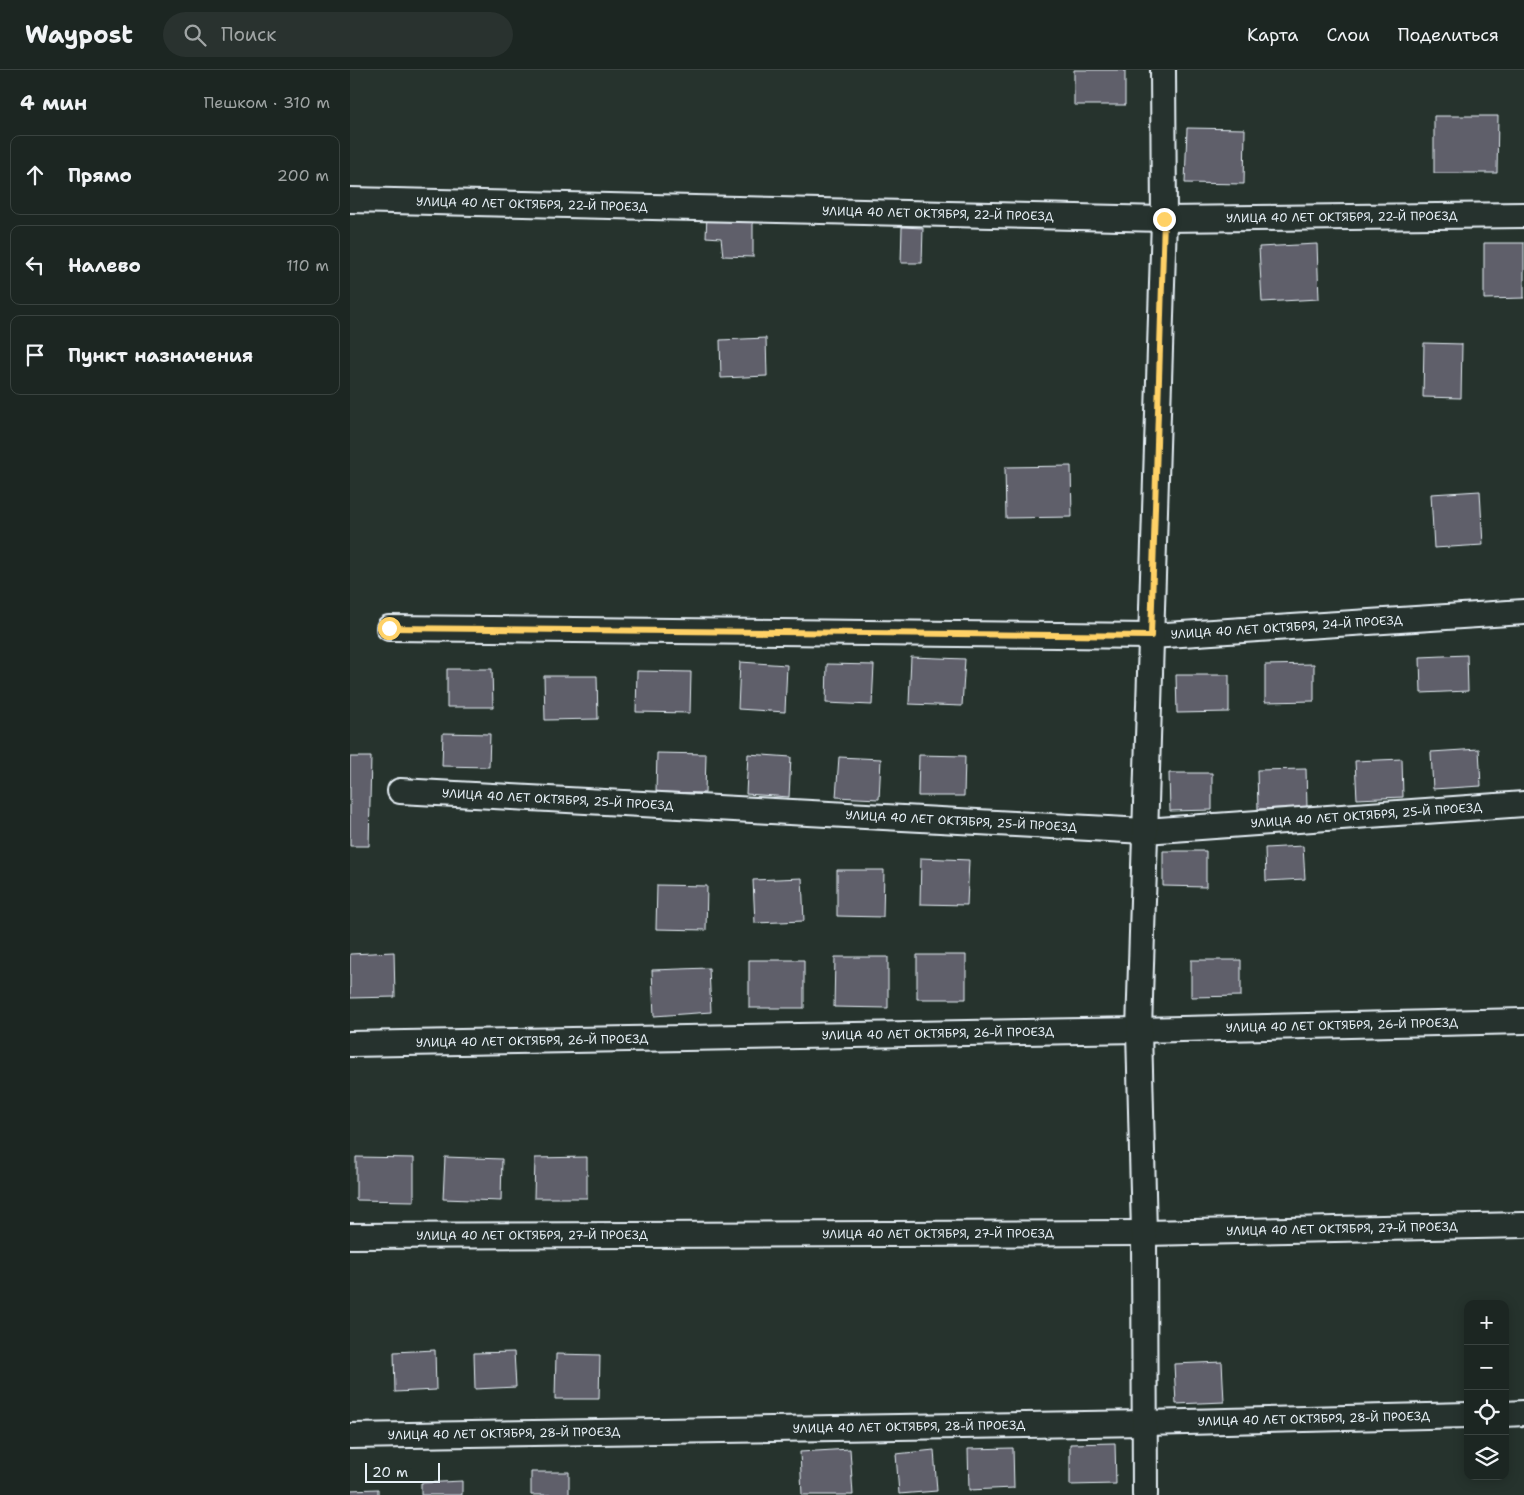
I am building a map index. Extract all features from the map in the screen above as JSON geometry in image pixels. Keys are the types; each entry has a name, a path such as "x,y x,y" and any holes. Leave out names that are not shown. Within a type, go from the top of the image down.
{"street":[{"path":"1145,1495 1144,1233 1139,1030 1164,219 1164,70"},
{"name":"УЛИЦА 40 ЛЕТ ОКТЯБРЯ, 22-Й ПРОЕЗД","path":"350,200 1164,219 1524,215"},
{"name":"УЛИЦА 40 ЛЕТ ОКТЯБРЯ, 24-Й ПРОЕЗД","path":"389,628 1151,636 1524,612"},
{"name":"УЛИЦА 40 ЛЕТ ОКТЯБРЯ, 25-Й ПРОЕЗД","path":"400,791 1145,831 1524,804"},
{"name":"УЛИЦА 40 ЛЕТ ОКТЯБРЯ, 26-Й ПРОЕЗД","path":"350,1044 1524,1021"},
{"name":"УЛИЦА 40 ЛЕТ ОКТЯБРЯ, 27-Й ПРОЕЗД","path":"350,1236 1144,1233 1524,1225"},
{"path":"1509,1414 1524,1413"},
{"name":"УЛИЦА 40 ЛЕТ ОКТЯБРЯ, 28-Й ПРОЕЗД","path":"350,1436 1145,1423 1464,1415"}],"building":[{"path":"1074,70 1125,70 1125,105 1074,105"},
{"path":"1434,116 1498,116 1497,173 1434,173"},
{"path":"1187,128 1245,129 1244,184 1185,183"},
{"path":"707,215 753,215 753,257 723,256 721,238 706,237"},
{"path":"902,227 923,228 922,263 901,263"},
{"path":"1484,243 1524,243 1524,298 1484,299"},
{"path":"1317,244 1319,299 1262,302 1259,247"},
{"path":"766,338 767,376 721,378 720,340"},
{"path":"1424,343 1462,344 1461,398 1423,397"},
{"path":"1071,466 1072,517 1006,518 1005,467"},
{"path":"1480,491 1483,545 1434,548 1431,494"},
{"path":"1467,655 1468,691 1421,693 1420,657"},
{"path":"911,657 965,659 962,706 909,704"},
{"path":"740,662 787,665 785,712 738,709"},
{"path":"827,664 874,665 872,705 826,703"},
{"path":"1314,664 1314,701 1265,702 1265,665"},
{"path":"447,669 492,669 493,707 447,707"},
{"path":"637,671 691,672 690,713 636,712"},
{"path":"1176,675 1229,675 1229,712 1177,713"},
{"path":"544,676 597,676 598,719 545,720"},
{"path":"443,733 490,734 489,767 442,766"},
{"path":"1479,749 1481,786 1433,789 1431,752"},
{"path":"657,753 706,754 705,793 656,792"},
{"path":"748,754 791,757 789,797 746,794"},
{"path":"919,755 965,756 964,796 918,796"},
{"path":"350,757 371,757 369,846 350,846"},
{"path":"839,757 881,759 879,799 836,797"},
{"path":"1402,759 1403,797 1357,799 1355,761"},
{"path":"1306,769 1307,807 1258,809 1257,770"},
{"path":"1169,773 1212,773 1212,810 1170,811"},
{"path":"1303,846 1305,879 1266,881 1265,848"},
{"path":"1163,851 1206,851 1206,887 1163,886"},
{"path":"921,858 969,860 967,905 920,904"},
{"path":"837,870 884,870 883,917 837,916"},
{"path":"802,878 804,921 755,923 753,880"},
{"path":"657,885 707,886 706,930 656,929"},
{"path":"394,952 395,997 350,998 350,954"},
{"path":"917,955 966,955 966,999 917,999"},
{"path":"835,957 888,957 888,1008 834,1007"},
{"path":"749,960 804,960 804,1008 749,1008"},
{"path":"1191,960 1241,960 1241,996 1191,997"},
{"path":"709,968 711,1012 654,1016 652,970"},
{"path":"356,1157 414,1158 414,1201 356,1200"},
{"path":"445,1157 502,1159 501,1201 443,1199"},
{"path":"587,1157 587,1198 534,1198 535,1158"},
{"path":"435,1350 436,1390 395,1392 394,1352"},
{"path":"514,1352 516,1387 475,1389 474,1353"},
{"path":"556,1354 600,1355 599,1399 555,1399"},
{"path":"1222,1362 1224,1402 1176,1404 1174,1364"},
{"path":"1115,1443 1116,1484 1070,1485 1070,1444"},
{"path":"1013,1448 1014,1488 969,1490 968,1449"},
{"path":"850,1449 853,1495 802,1495 800,1452"},
{"path":"934,1450 937,1491 899,1494 896,1454"},
{"path":"531,1472 569,1472 569,1495 531,1495"},
{"path":"462,1481 462,1495 421,1495 421,1483"},
{"path":"378,1489 378,1495 350,1495 350,1490"}],"route":[{"path":"389,628 1151,636 1164,219"}]}
